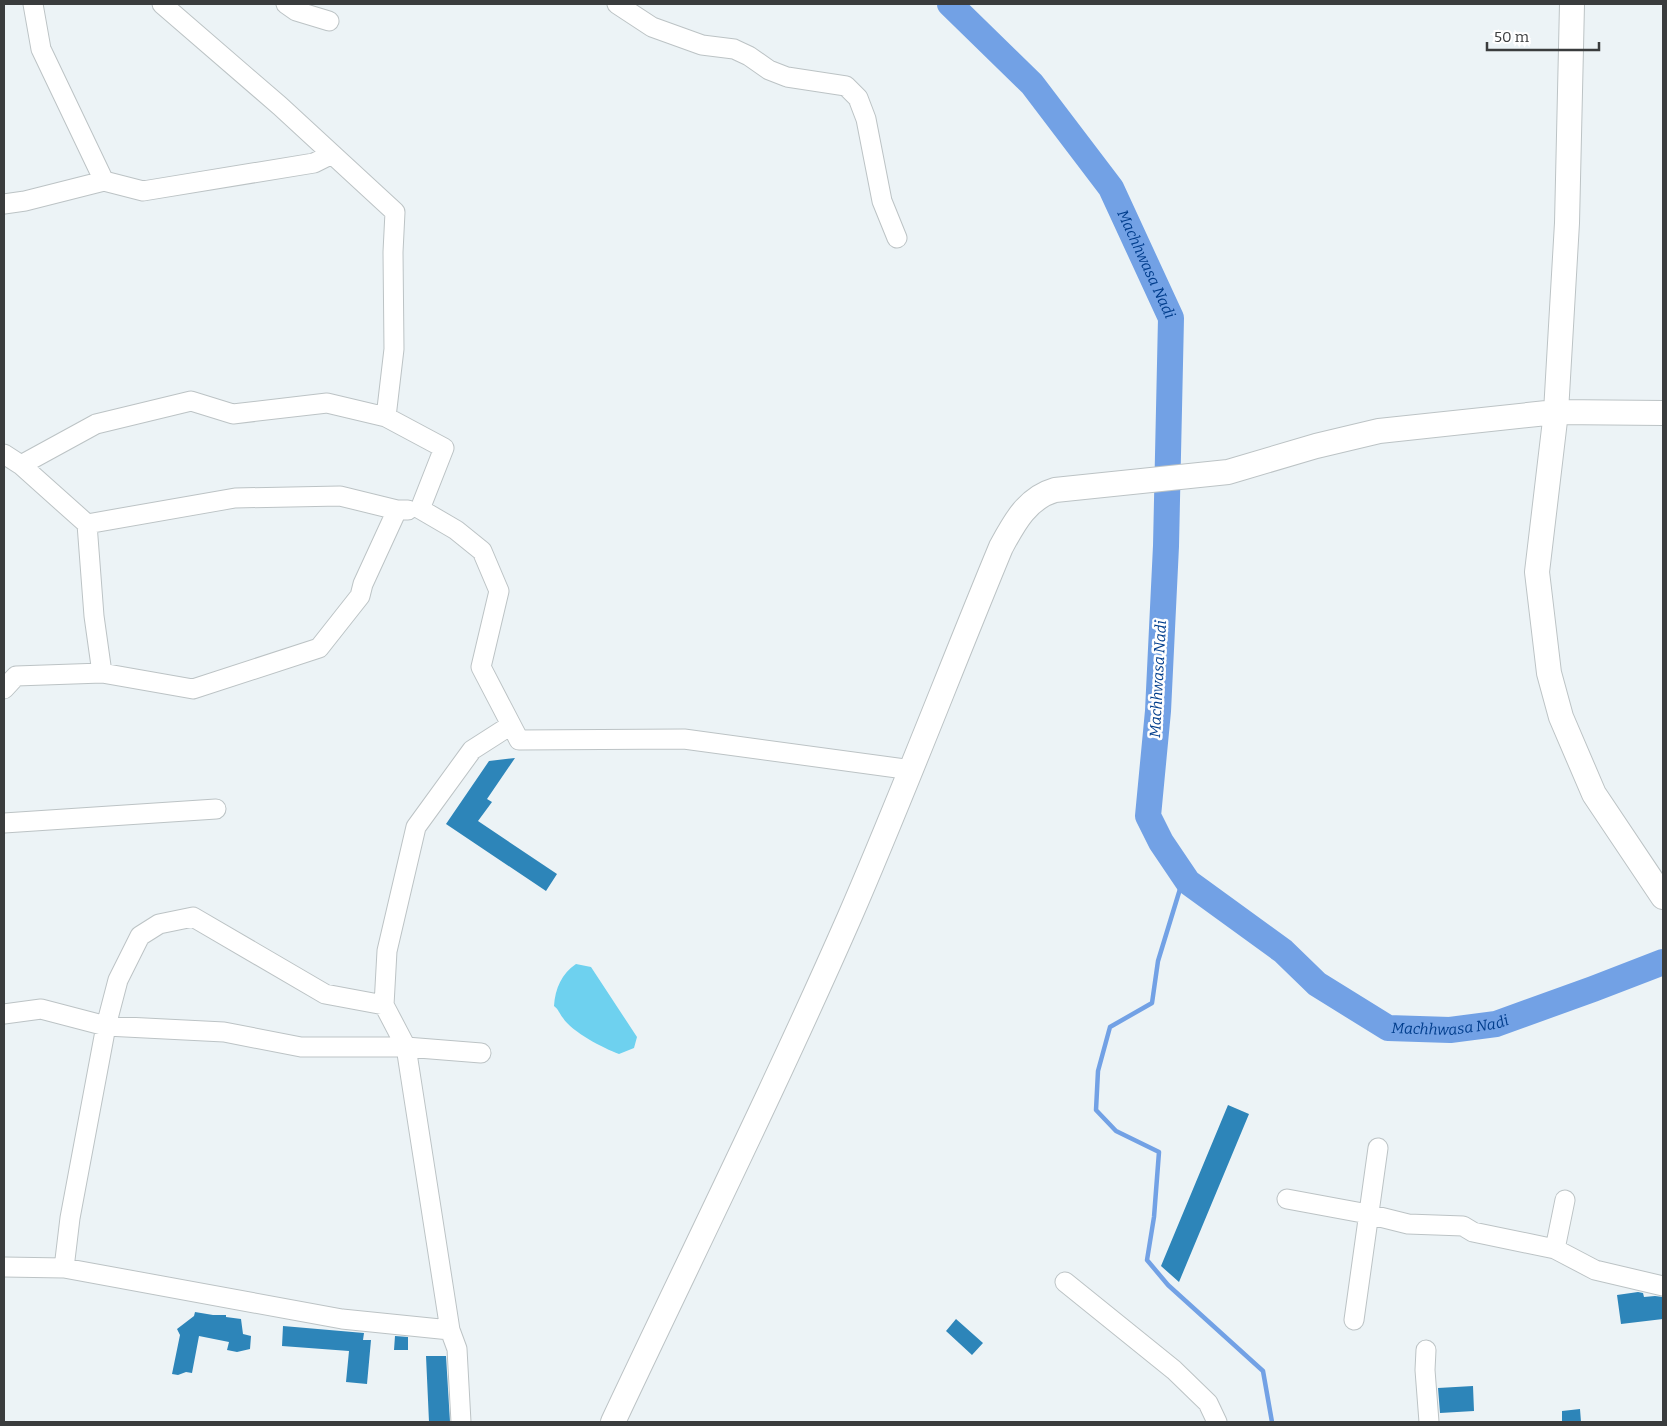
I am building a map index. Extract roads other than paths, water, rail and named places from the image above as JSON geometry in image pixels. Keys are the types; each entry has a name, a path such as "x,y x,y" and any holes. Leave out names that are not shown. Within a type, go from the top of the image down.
{"main road":[{"path":"1572,4 1567,224 1556,412 1537,572 1549,673 1561,717 1594,794 1663,897"},
{"path":"613,1422 780,1069 849,918 912,770 997,555 1016,519 1030,503 1044,493 1055,490 1228,472 1379,430 1556,412 1663,413"}],"street":[{"path":"33,4 41,49 104,181"},
{"path":"162,4 395,212 394,349 386,417"},
{"path":"286,4 296,12 330,21"},
{"path":"617,4 652,27 702,45 734,50 749,56 768,70 787,77 846,86 858,98 866,119 882,201 898,238"},
{"path":"4,204 25,201 104,181 143,191 314,163 332,154"},
{"path":"21,465 96,424 191,401 233,414 327,403 386,417 444,448 420,509"},
{"path":"4,454 21,465 87,524 94,616 102,673"},
{"path":"87,524 235,498 340,496 398,510 420,509 456,530 482,551 499,591 482,667 519,740 684,739 912,770"},
{"path":"4,689 16,676 102,673 193,689 319,648 360,596 363,584 398,510"},
{"path":"461,1422 457,1349 450,1330 406,1047 384,1005 387,951 416,827 472,750 511,725"},
{"path":"4,824 216,808"},
{"path":"64,1268 70,1218 106,1026 118,980 140,936 159,924 193,916 325,994 384,1005"},
{"path":"4,1014 41,1009 106,1026 224,1032 301,1048 406,1047 481,1053"},
{"path":"1354,1320 1378,1148"},
{"path":"1287,1199 1368,1214 1408,1224 1463,1226 1473,1232 1555,1249 1595,1270 1663,1286"},
{"path":"1555,1249 1565,1200"},
{"path":"4,1267 64,1268 342,1319 450,1330"},
{"path":"1065,1282 1174,1370 1208,1402 1216,1422"},
{"path":"1426,1350 1425,1370 1429,1422"}],"waterway":[{"name":"Machhwasa Nadi","path":"950,4 1032,84 1111,188 1171,318 1166,546 1158,711 1148,816 1161,842 1188,882 1283,951 1317,984 1388,1028 1450,1030 1496,1024 1663,962"},
{"path":"1184,876 1158,961 1152,1003 1110,1027 1098,1071 1096,1110 1116,1131 1159,1152 1154,1217 1147,1260 1168,1285 1263,1371 1272,1422"}]}
